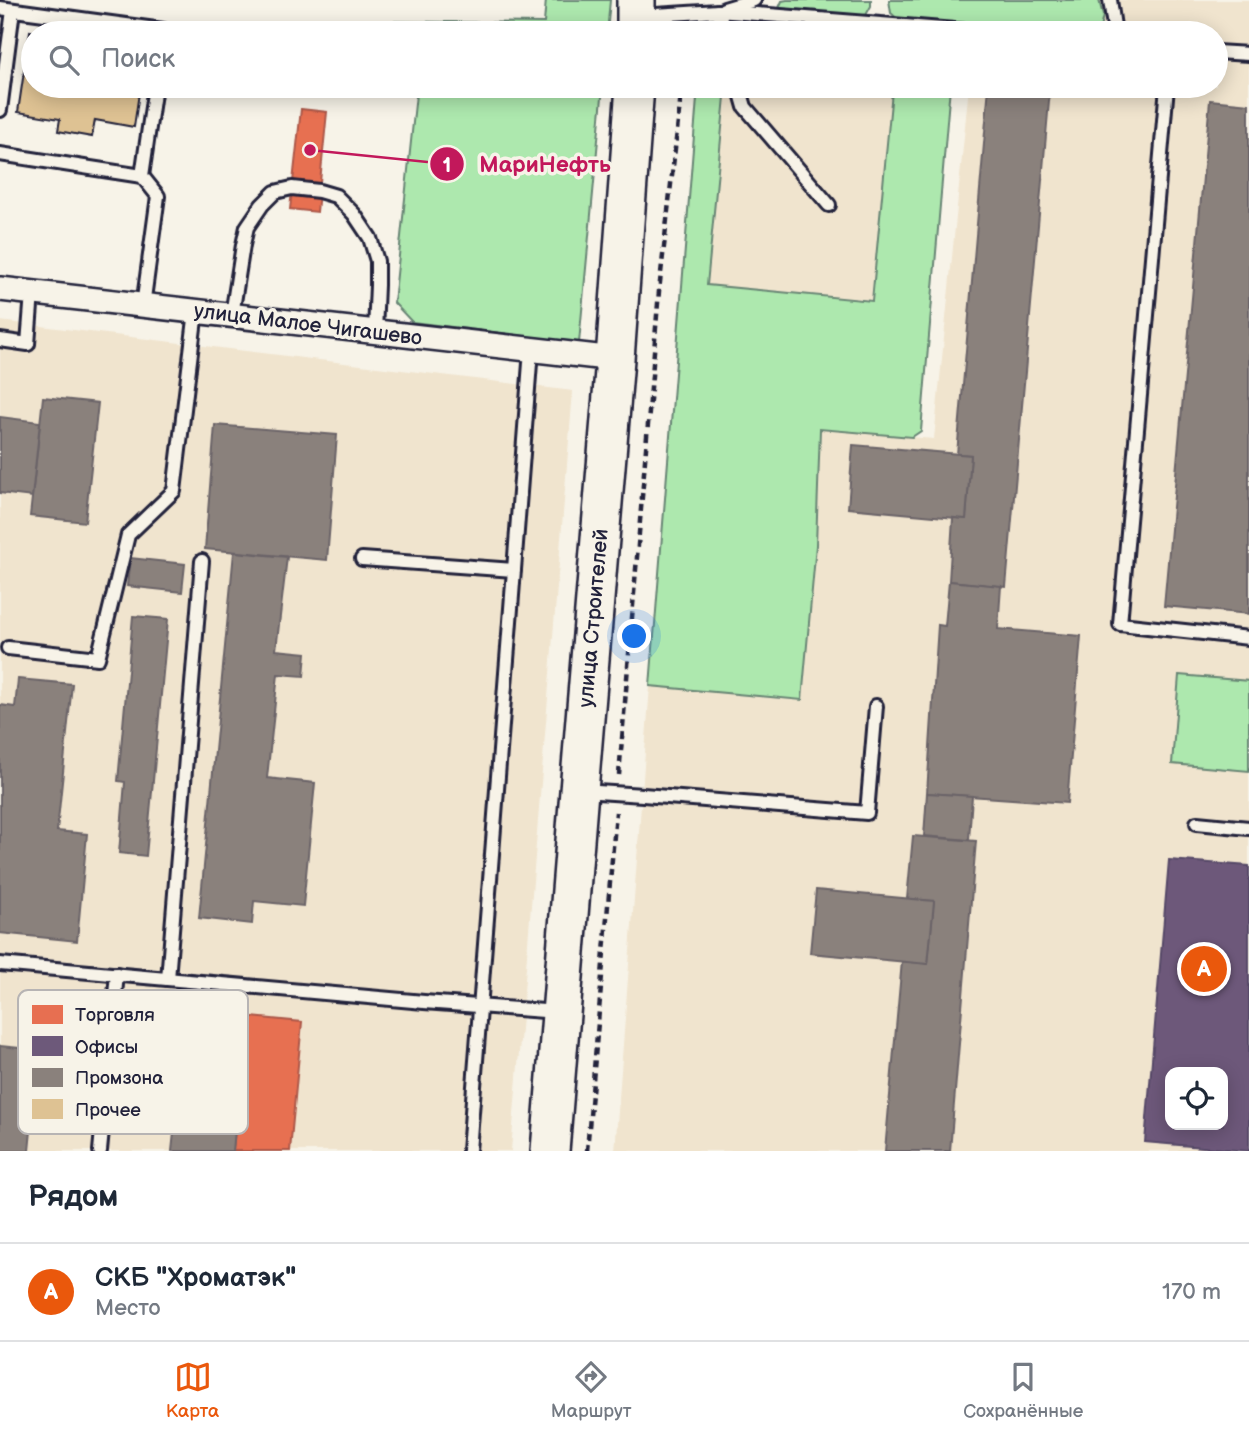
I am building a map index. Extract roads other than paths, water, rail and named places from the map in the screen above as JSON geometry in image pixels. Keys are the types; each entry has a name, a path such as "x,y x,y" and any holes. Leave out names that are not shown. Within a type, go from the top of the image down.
{"main road":[{"name":"улица Строителей","path":"550,1151 634,98"}],"street":[{"name":"улица Малое Чигашево","path":"0,289 615,359"}],"lane":[{"path":"718,11 754,0"},
{"path":"1110,0 1113,21"},
{"path":"0,110 7,9 96,21"},
{"path":"718,11 721,21"},
{"path":"636,17 718,11 843,21"},
{"path":"1228,52 1249,54"},
{"path":"142,176 153,98"},
{"path":"742,98 745,107 829,205"},
{"path":"1166,98 1120,624 1249,638"},
{"path":"0,154 142,176 158,196 143,306"},
{"path":"232,315 247,227 262,205 275,192 292,188 319,191 337,195 370,238 377,261 374,332"},
{"path":"0,340 28,344 32,293"},
{"path":"8,648 98,658 128,535 174,491 196,312"},
{"path":"469,1151 531,350"},
{"path":"362,559 514,570"},
{"path":"168,979 202,561"},
{"path":"579,791 867,813 876,706"},
{"path":"1197,823 1249,828"},
{"path":"0,964 561,1012"},
{"path":"115,990 117,974"}],"place":[{"name":"МариНефть","path":"310,150"},
{"name":"СКБ \"Хроматэк\"","path":"1204,969"}]}
